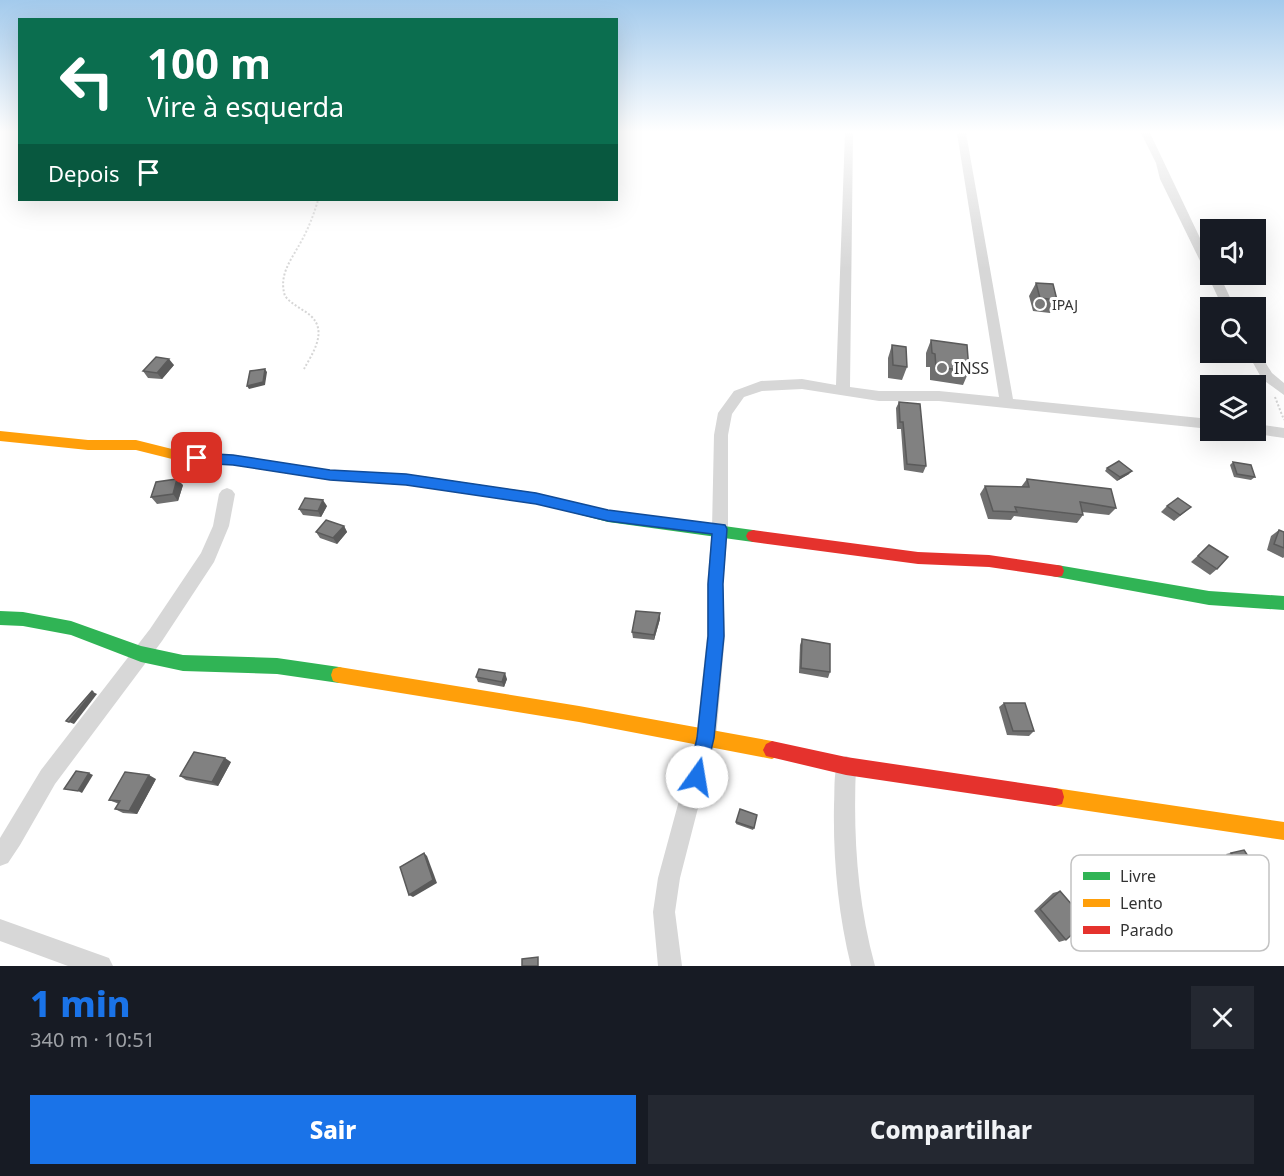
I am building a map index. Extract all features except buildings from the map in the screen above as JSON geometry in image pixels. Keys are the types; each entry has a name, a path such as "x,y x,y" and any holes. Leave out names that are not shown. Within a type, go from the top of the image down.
{"street":[{"path":"843,391 848,178"},
{"path":"969,178 1007,404"},
{"path":"1166,178 1200,249"},
{"path":"1259,363 1267,376 1284,390"},
{"path":"670,966 664,912 669,879 706,738 716,636 721,435 725,413 739,394 761,386 777,384 822,385 843,391 879,396 939,396 1200,423"},
{"path":"1266,430 1284,433"},
{"path":"0,436 88,445 136,445 184,457 233,460 330,475 406,479 536,498 608,516 720,529 918,558 974,559 1103,577 1198,596 1284,603"},
{"path":"0,855 19,828 48,777 141,654 208,557 221,526 227,495"},
{"path":"0,618 23,619 71,628 141,654 183,663 277,666 368,679 706,738 846,766 1284,831"},
{"path":"846,766 843,812 855,937 863,966"},
{"path":"0,930 101,966"}],"path":[{"path":"304,369 317,344 319,327 313,317 287,301 282,290 283,274 302,241 318,201"}],"traffic: fast":[{"path":"421,481 536,498 608,516 753,536"},
{"path":"1057,571 1209,598 1284,603"},
{"path":"0,618 23,619 71,628 141,654 183,663 277,666 339,675"}],"traffic: slow":[{"path":"0,436 88,445 136,445 184,457 233,460 330,475 421,481"},
{"path":"339,675 579,714 772,750"},
{"path":"1055,797 1284,831"}],"traffic: jam":[{"path":"753,536 918,558 989,561 1057,571"},
{"path":"772,750 846,766 1055,797"}],"place":[{"name":"IPAJ","path":"1040,304"},
{"name":"INSS","path":"942,368"}],"route":[{"path":"197,458 233,460 330,475 406,479 536,498 608,516 720,529 716,584 716,636 706,738 697,777"}]}
